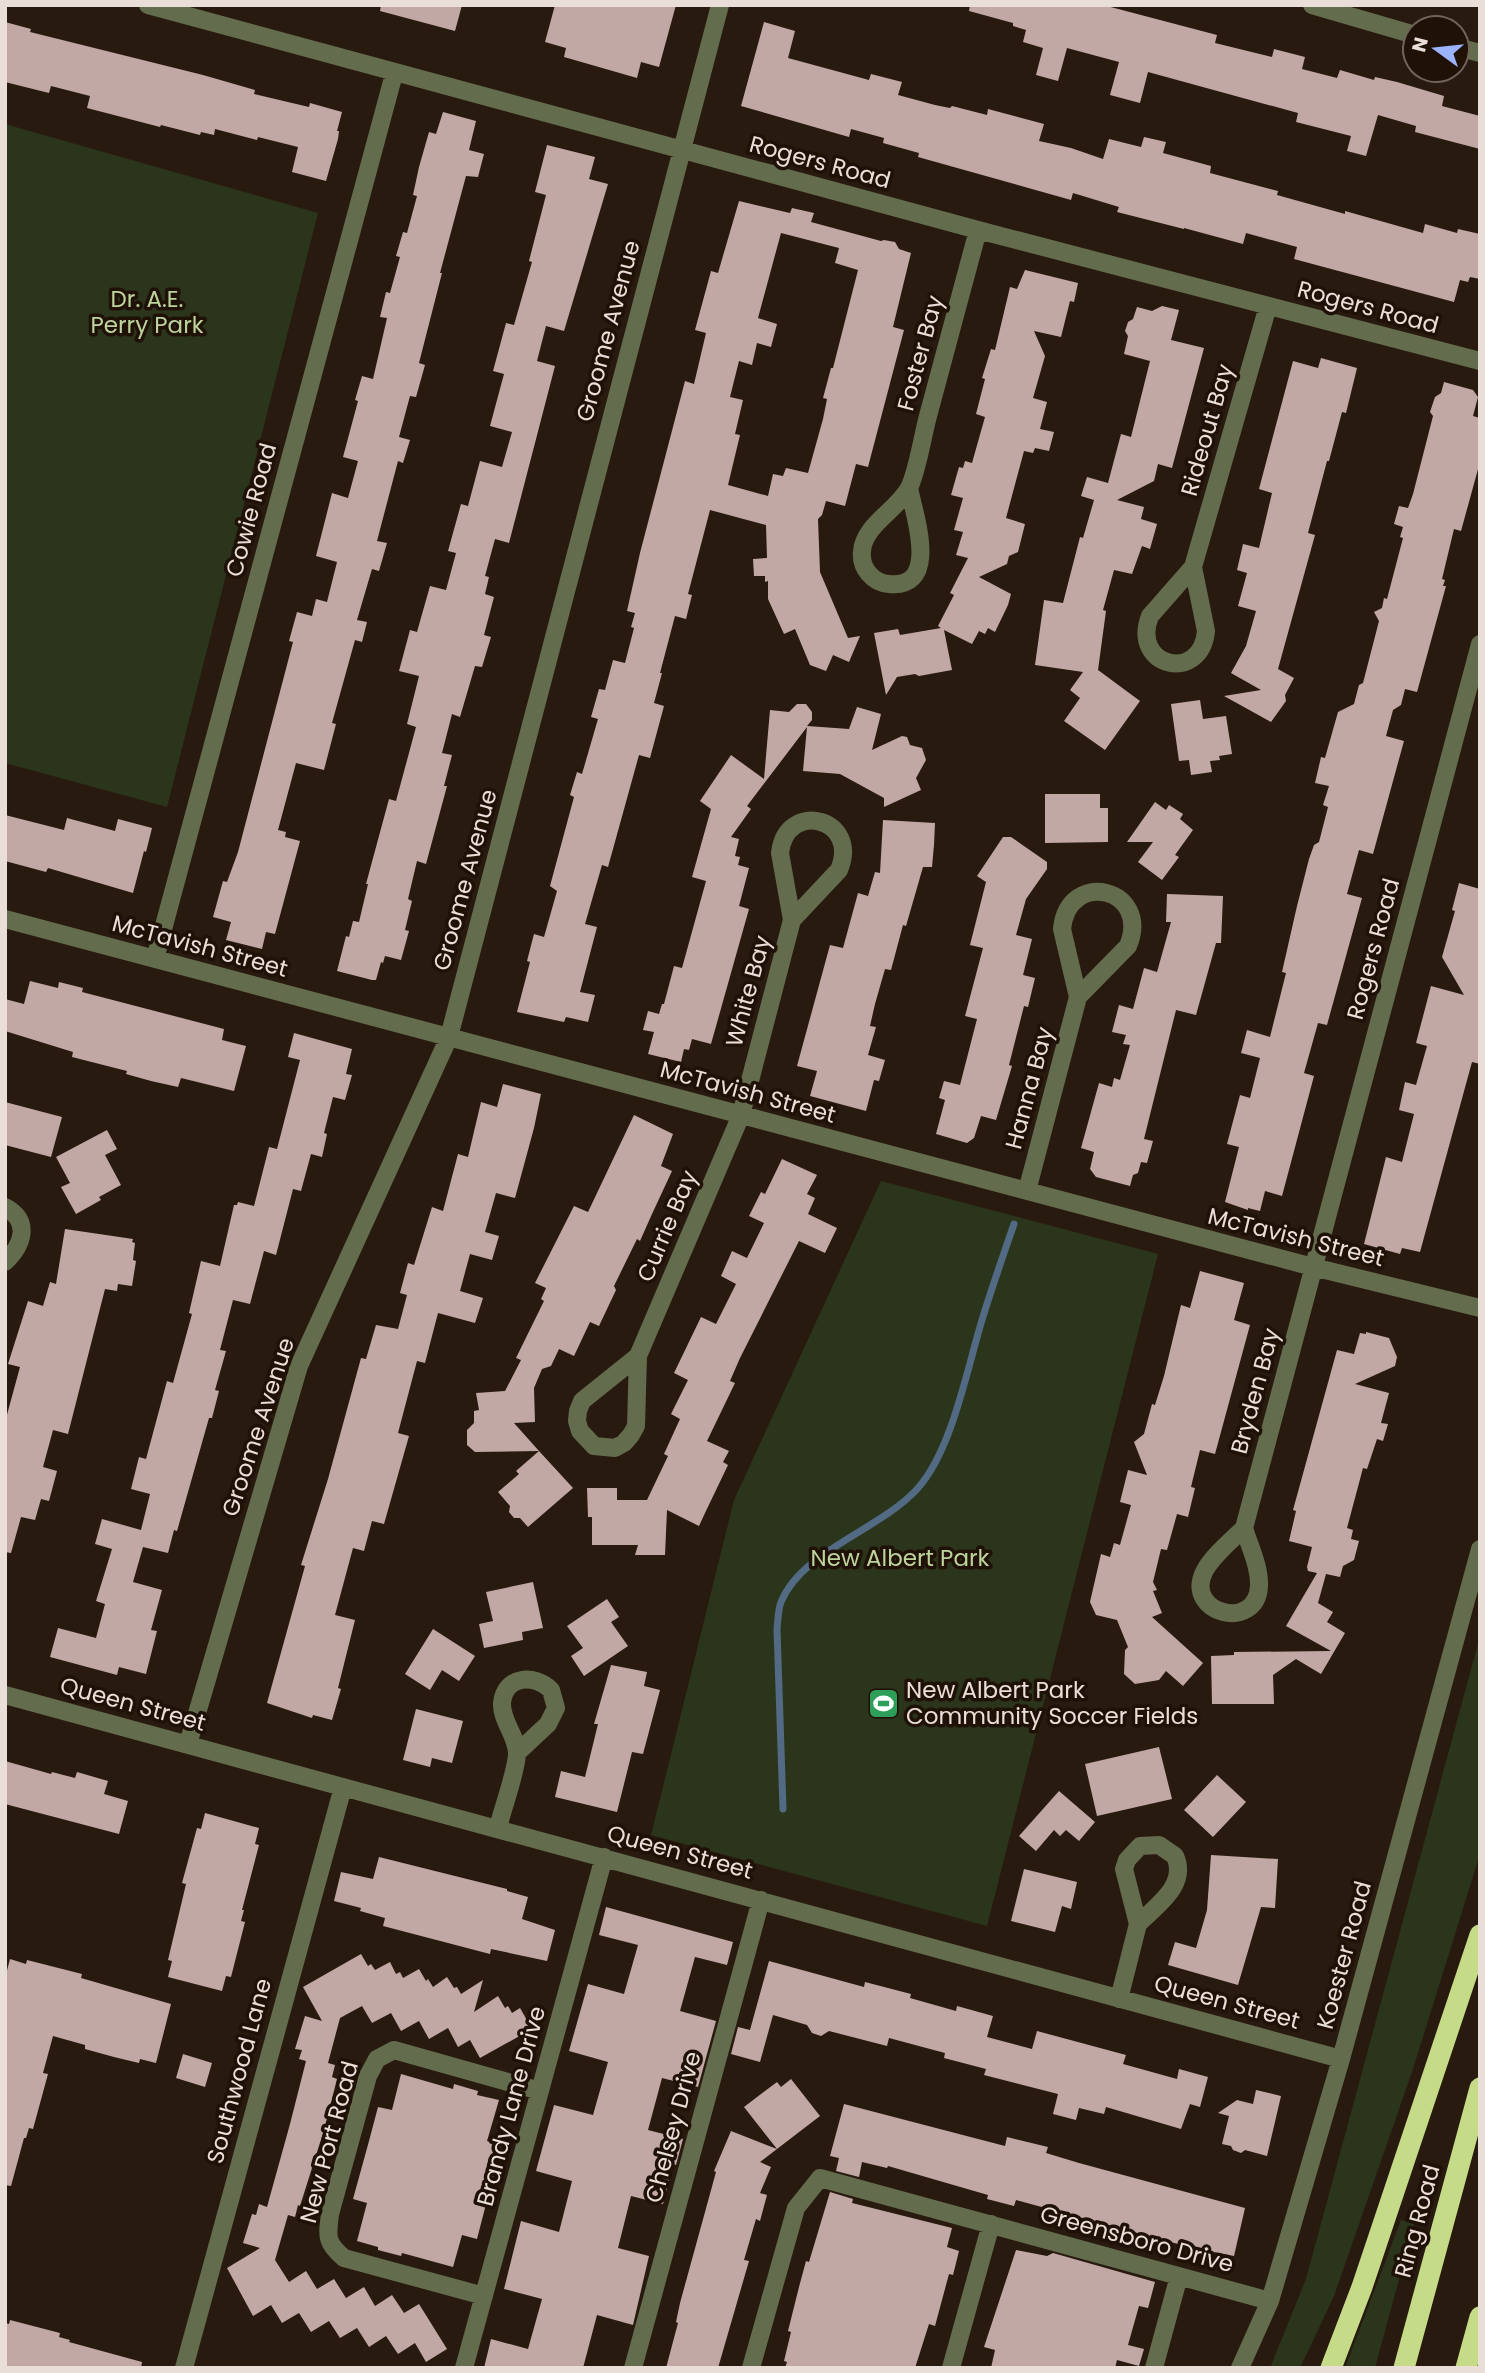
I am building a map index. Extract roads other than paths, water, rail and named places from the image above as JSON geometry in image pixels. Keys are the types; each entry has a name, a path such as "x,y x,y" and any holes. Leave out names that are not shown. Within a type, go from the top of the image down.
{"highway":[{"path":"1331,2368 1362,2287 1480,1935"},
{"name":"Ring Road","path":"1404,2368 1480,2088"},
{"path":"1466,2368 1480,2317"}],"street":[{"name":"Rogers Road","path":"148,5 394,74 1480,361"},
{"name":"Groome Avenue","path":"188,1744 299,1366 449,1037 720,5"},
{"path":"1312,5 1401,31"},
{"name":"Cowie Road","path":"155,959 394,74"},
{"name":"Foster Bay","path":"909,488 921,546 920,567 905,582 884,584 867,572 861,552 870,533 909,488 978,230"},
{"name":"Rideout Bay","path":"1193,567 1206,631 1205,640 1202,649 1187,661 1168,663 1152,652 1147,644 1146,625 1150,616 1193,567 1268,306"},
{"name":"Rogers Road","path":"1313,1268 1480,644"},
{"name":"White Bay","path":"741,1115 792,920 780,853 781,844 786,834 801,822 821,821 837,832 844,851 843,861 839,870 792,920"},
{"name":"Hanna Bay","path":"1027,1191 1078,997 1062,929 1063,918 1075,899 1085,894 1106,892 1117,897 1131,914 1132,936 1128,946 1078,997"},
{"name":"McTavish Street","path":"5,919 1313,1268 1480,1308"},
{"name":"Currie Bay","path":"638,1356 582,1401 577,1421 586,1440 594,1446 615,1448 624,1443 636,1426 638,1356 741,1115"},
{"path":"5,1207 17,1216 22,1235 20,1245 5,1262"},
{"name":"Bryden Bay","path":"1244,1528 1209,1564 1201,1582 1206,1601 1213,1609 1223,1613 1242,1611 1256,1597 1259,1587 1244,1528 1313,1268"},
{"name":"Koester Road","path":"1240,2368 1270,2301 1341,2059 1480,1549"},
{"name":"Queen Street","path":"5,1695 1341,2059"},
{"path":"498,1828 517,1753"},
{"name":"Southwood Lane","path":"184,2368 343,1787"},
{"name":"Brandy Lane Drive","path":"464,2368 604,1857"},
{"name":"Chelsey Drive","path":"633,2368 761,1900"},
{"path":"1119,1999 1138,1924"},
{"name":"New Port Road","path":"484,2296 344,2258 331,2248 327,2234 330,2214 364,2089 377,2059 394,2050 540,2091"},
{"name":"Greensboro Drive","path":"751,2368 796,2208 820,2178 1270,2301"},
{"path":"951,2368 992,2224"},
{"path":"1154,2368 1179,2276"}],"waterway":[{"path":"783,1809 777,1629 781,1602 791,1584 806,1568 902,1503 930,1472 957,1408 1014,1224"}],"place":[{"name":"New Albert Park Community Soccer Fields","path":"883,1703"}],"park label":[{"name":"Dr. A.E. Perry Park","path":"147,312"},
{"name":"New Albert Park","path":"900,1558"}]}
